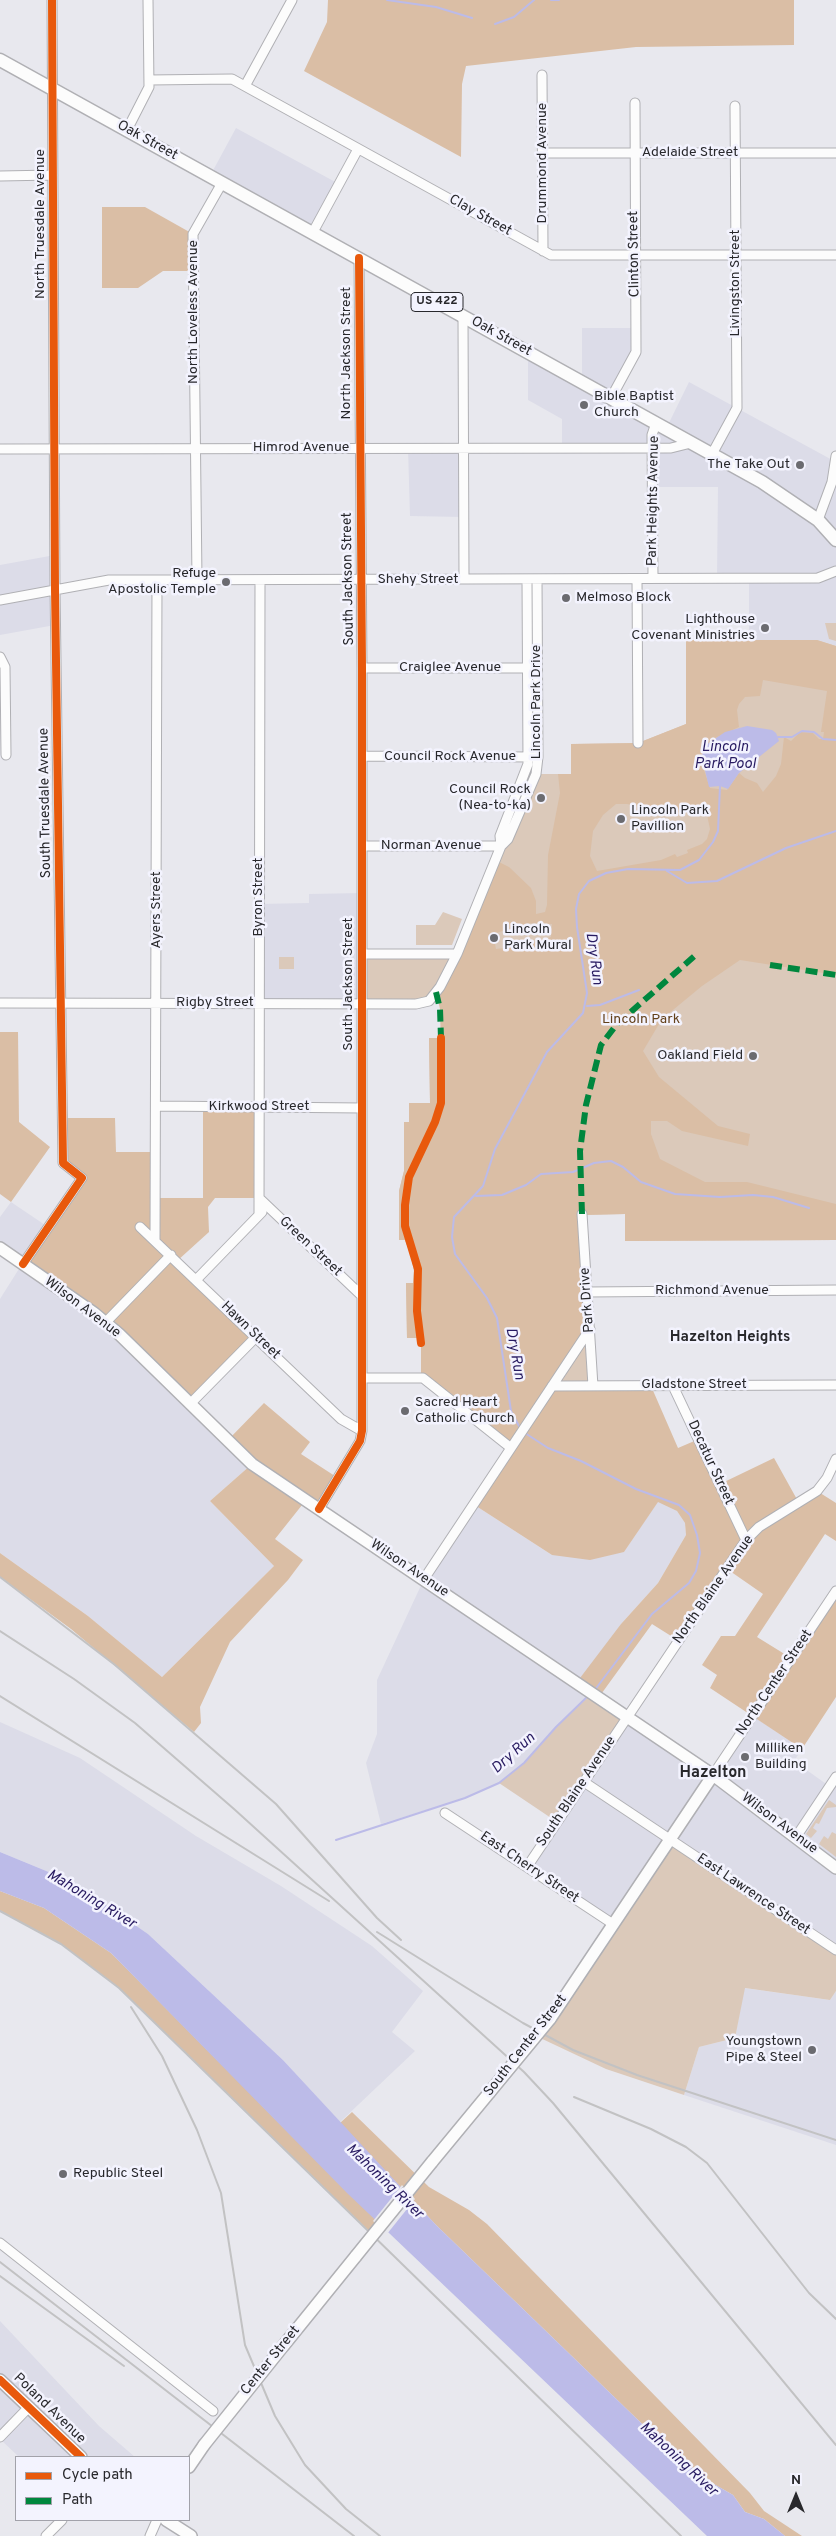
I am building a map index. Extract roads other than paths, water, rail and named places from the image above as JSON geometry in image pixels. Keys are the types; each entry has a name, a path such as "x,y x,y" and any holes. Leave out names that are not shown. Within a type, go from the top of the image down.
{"highway":[{"name":"Oak Street","path":"0,60 712,454 781,494 818,520 836,540"}],"main road":[{"name":"Wilson Avenue","path":"0,1248 105,1323 252,1464 713,1774 836,1868"},
{"name":"South Center Street","path":"356,2256 550,2020 713,1774"},
{"name":"Center Street","path":"190,2466 204,2445 356,2256"},
{"name":"Poland Avenue","path":"0,2380 80,2456"},
{"path":"168,2521 191,2536"}],"street":[{"name":"North Truesdale Avenue","path":"52,0 54,448"},
{"path":"126,130 148,90 148,0"},
{"path":"245,86 292,0"},
{"name":"Drummond Avenue","path":"542,75 544,153 543,251"},
{"name":"Clay Street","path":"149,80 230,78 555,256 836,255"},
{"name":"Clinton Street","path":"611,398 636,352 634,153 636,103"},
{"name":"Livingston Street","path":"712,454 736,408 735,106"},
{"path":"313,232 358,148"},
{"name":"Adelaide Street","path":"544,153 836,153"},
{"path":"0,176 53,176"},
{"name":"North Loveless Avenue","path":"196,579 193,234 222,183"},
{"name":"North Jackson Street","path":"359,258 360,448"},
{"path":"463,316 462,448 464,579"},
{"name":"Park Heights Avenue","path":"653,578 652,435 656,424"},
{"name":"Himrod Avenue","path":"0,448 671,448 691,443"},
{"name":"South Truesdale Avenue","path":"22,1264 82,1178 65,1166 63,1157 54,448"},
{"name":"South Jackson Street","path":"319,1509 360,1441 362,1430 362,580 360,448"},
{"path":"818,520 832,482 836,456"},
{"name":"Shehy Street","path":"0,600 109,580 818,578 836,572"},
{"name":"Park Heights Avenue","path":"637,578 638,743"},
{"name":"Lincoln Park Drive","path":"429,1001 440,987 457,954 501,846 508,839 530,790 538,758 527,579"},
{"name":"Lincoln Park Drive","path":"501,846 500,836 526,773 537,579"},
{"name":"Ayers Street","path":"155,1239 157,1106 157,580"},
{"name":"Byron Street","path":"258,1215 260,580"},
{"path":"0,657 5,667 6,755"},
{"name":"Craiglee Avenue","path":"362,668 533,668"},
{"name":"Council Rock Avenue","path":"362,756 538,758"},
{"name":"Norman Avenue","path":"362,846 501,846"},
{"path":"362,954 457,954"},
{"name":"Rigby Street","path":"0,1003 416,1004 429,1001"},
{"name":"Kirkwood Street","path":"157,1106 362,1108"},
{"name":"Green Street","path":"258,1198 362,1296"},
{"path":"196,1280 267,1206"},
{"name":"Park Drive","path":"582,1214 593,1386"},
{"name":"Hawn Street","path":"140,1227 155,1239 341,1419 362,1430"},
{"path":"105,1323 171,1255"},
{"name":"Richmond Avenue","path":"587,1292 836,1290"},
{"path":"424,1579 590,1329"},
{"path":"190,1404 256,1337"},
{"path":"362,1378 423,1378 511,1448"},
{"name":"Gladstone Street","path":"552,1386 836,1385"},
{"name":"Decatur Street","path":"673,1386 746,1540"},
{"name":"North Blaine Avenue","path":"628,1717 746,1540 759,1528 816,1491 827,1478 836,1459"},
{"name":"North Center Street","path":"713,1774 836,1591"},
{"name":"South Blaine Avenue","path":"527,1867 628,1717"},
{"path":"796,1837 836,1776"},
{"name":"East Lawrence Street","path":"584,1782 836,1950"},
{"name":"East Cherry Street","path":"445,1813 612,1924"},
{"path":"0,2243 213,2411"},
{"path":"0,2437 29,2407"},
{"path":"46,2536 61,2521"},
{"path":"150,2536 157,2521"}],"water":[{"name":"Lincoln Park Pool","path":"747,726 772,730 776,733 779,741 739,773 728,789 720,786 709,787 702,758 703,747 725,732"},
{"name":"Mahoning River","path":"0,1852 73,1882 148,1934 283,2060 436,2225 665,2446 712,2483 733,2495 745,2512 764,2519 785,2536 707,2536 347,2193 111,1953 44,1908 0,1891"}],"waterway":[{"path":"387,0 436,7 472,18"},
{"path":"495,24 514,17 534,0"},
{"path":"551,0 559,0"},
{"name":"Dry Run","path":"778,737 792,737 802,731 814,732 823,739 836,740"},
{"name":"Dry Run","path":"520,1428 511,1411 497,1318 487,1298 455,1254 452,1237 454,1217 483,1186 495,1149 547,1052 583,1013 587,993 577,927 576,909 579,894 589,881 606,873 628,869 680,870 699,860 713,842 718,831 720,786"},
{"path":"667,871 687,883 717,881 786,848 836,831"},
{"path":"587,1006 600,1005 639,990"},
{"path":"476,1196 502,1195 526,1185 541,1174 573,1172 594,1163 611,1161 623,1167 641,1182 675,1194 720,1197 753,1195 773,1197 809,1208"},
{"name":"Dry Run","path":"525,1433 548,1448 581,1461 636,1489 679,1505 690,1515 697,1535 700,1553 696,1571 689,1583 652,1614 594,1691"},
{"name":"Dry Run","path":"336,1840 465,1798 499,1783 524,1763 556,1727 588,1696"}],"railway":[{"path":"0,1577 115,1665 276,1804 377,1918 401,1940"},
{"path":"0,1631 74,1679 135,1723 234,1809 524,2072 553,2103 836,2445"},
{"path":"0,1696 329,1901"},
{"path":"0,1911 61,1944 119,1988 681,2536"},
{"path":"377,1932 523,2023 573,2050 637,2075 836,2140"},
{"path":"131,2007 162,2056 197,2130 221,2193 245,2345 275,2416 305,2465 346,2509 380,2536"},
{"path":"574,2097 651,2129 686,2147 707,2163 809,2293 836,2319"},
{"path":"0,2262 354,2536"},
{"path":"0,2276 124,2366"}],"place":[{"name":"Bible Baptist Church","path":"584,405"},
{"name":"The Take Out","path":"800,465"},
{"name":"Refuge Apostolic Temple","path":"226,582"},
{"name":"Melmoso Block","path":"566,598"},
{"name":"Lighthouse Covenant Ministries","path":"765,628"},
{"name":"Council Rock (Nea-to-ka)","path":"541,798"},
{"name":"Lincoln Park Pavillion","path":"621,819"},
{"name":"Lincoln Park Mural","path":"494,938"},
{"name":"Oakland Field","path":"753,1056"},
{"name":"Sacred Heart Catholic Church","path":"405,1411"},
{"name":"Milliken Building","path":"745,1757"},
{"name":"Youngstown Pipe & Steel","path":"812,2050"},
{"name":"Republic Steel","path":"63,2174"}],"district":[{"name":"Hazelton Heights","path":"730,1338"},
{"name":"Hazelton","path":"713,1774"}],"park label":[{"name":"Lincoln Park","path":"641,1020"}]}
